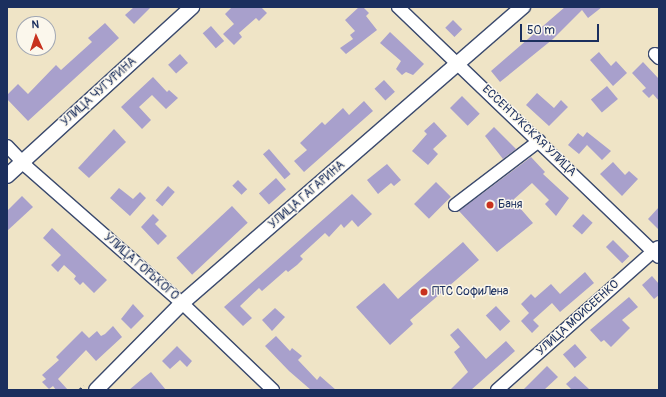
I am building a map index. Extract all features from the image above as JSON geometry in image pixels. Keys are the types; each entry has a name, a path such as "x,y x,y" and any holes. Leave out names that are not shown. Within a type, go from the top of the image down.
{"street":[{"name":"УЛИЦА ЧУГУРИНА","path":"7,176 192,7"},
{"name":"ЕССЕНТУКСКАЯ УЛИЦА","path":"398,7 459,63 657,252"},
{"name":"УЛИЦА ГАГАРИНА","path":"96,390 182,303 523,7"},
{"path":"455,205 539,141"},
{"name":"УЛИЦА ГОРЬКОГО","path":"7,146 22,162 182,303 273,390"},
{"name":"УЛИЦА МОИСЕЕНКО","path":"497,390 657,252"}],"building":[{"path":"134,7 151,7 134,24 125,15"},
{"path":"232,7 261,7 267,13 259,21 256,18 239,33 242,37 234,45 223,34 234,24 225,14"},
{"path":"359,7 363,7 369,13 366,16 377,30 346,54 340,48 353,39 350,35 355,31 345,20"},
{"path":"565,7 602,7 588,18 582,10 553,39 500,82 491,71"},
{"path":"453,20 462,29 454,37 445,28"},
{"path":"105,23 119,38 28,121 7,99 7,95 18,84 28,94 56,65 61,70 92,42 88,38"},
{"path":"211,26 224,41 216,48 203,33"},
{"path":"390,32 424,64 413,75 406,72 402,75 396,69 401,61 380,43"},
{"path":"599,52 611,66 616,61 627,73 613,86 590,60"},
{"path":"180,54 188,63 176,74 168,65"},
{"path":"643,62 659,79 659,101 653,94 649,98 642,91 646,88 632,73"},
{"path":"153,77 167,92 169,90 178,98 166,109 152,95 139,107 151,120 142,129 121,107"},
{"path":"384,80 395,92 385,101 374,89"},
{"path":"607,86 618,99 602,113 591,99"},
{"path":"537,93 554,108 561,100 568,107 549,126 526,105"},
{"path":"462,96 480,114 468,126 450,108"},
{"path":"364,101 373,111 304,172 294,161 307,150 300,143 322,122 325,125 343,108 349,115"},
{"path":"434,122 447,136 433,149 438,154 428,165 412,151 427,134 424,131"},
{"path":"494,127 516,149 503,159 485,136"},
{"path":"114,129 126,142 89,178 78,168"},
{"path":"587,132 611,151 602,160 587,145 579,154 568,145 578,133 583,137"},
{"path":"269,149 291,174 285,179 263,154"},
{"name":"Баня","path":"531,157 545,172 543,174 569,198 556,216 545,204 549,200 532,183 513,200 533,223 497,252 459,211"},
{"path":"613,162 625,175 629,171 638,179 622,196 600,174"},
{"path":"387,164 401,180 394,186 391,183 378,194 367,180"},
{"path":"276,178 286,189 269,205 259,193"},
{"path":"238,180 247,189 242,195 232,186"},
{"path":"436,182 451,197 429,219 414,204"},
{"path":"168,186 175,192 162,206 156,200"},
{"path":"119,188 133,199 140,192 146,198 130,216 110,198"},
{"path":"352,194 372,214 358,227 352,220 344,228 341,224 329,237 325,233 300,256 303,259 297,265 288,272 286,270 262,291 259,288 240,306 252,318 243,326 224,307"},
{"path":"22,196 33,207 7,231 7,211"},
{"path":"232,206 248,223 192,275 176,258"},
{"path":"659,207 659,230 648,219"},
{"path":"153,214 159,220 155,224 167,236 158,245 141,227"},
{"path":"583,214 593,223 582,235 572,226"},
{"path":"52,228 107,280 94,293 83,282 80,285 74,279 76,276 64,265 58,272 51,265 61,255 43,238"},
{"path":"613,240 629,256 622,263 606,247"},
{"path":"463,242 479,260 410,320 413,324 390,345 356,307 384,283 398,299"},
{"path":"585,272 594,283 560,312 552,303 533,320 539,326 532,333 521,321 529,313 521,304 531,294 535,298 551,284 560,294"},
{"path":"652,276 659,284 659,295 654,299 642,285"},
{"path":"629,297 638,307 622,320 630,328 611,347 604,340 601,342 590,330"},
{"path":"133,304 144,316 131,329 121,319"},
{"path":"496,306 510,321 500,331 486,316"},
{"path":"275,308 285,317 272,331 262,320"},
{"path":"113,326 122,337 96,361 86,350 58,379 68,390 56,390 53,386 49,389 42,382 46,379 42,375 59,360 56,357 82,331 89,338 97,331 101,336 105,334"},
{"path":"458,328 486,359 506,341 515,351 471,390 450,390 468,372 454,352 460,347 450,335"},
{"path":"276,336 290,351 292,348 302,356 298,360 317,380 320,376 336,390 311,390 289,371 265,346"},
{"path":"575,344 587,358 575,368 563,354"},
{"path":"177,346 192,361 187,367 180,360 170,369 162,361"},
{"path":"547,366 558,377 544,390 523,390"},
{"path":"151,372 166,390 129,390 142,379"},
{"path":"575,376 590,390 572,390 566,384"}],"place":[{"name":"Баня","path":"490,205"},
{"name":"ПТС СофиЛена","path":"424,292"}]}
